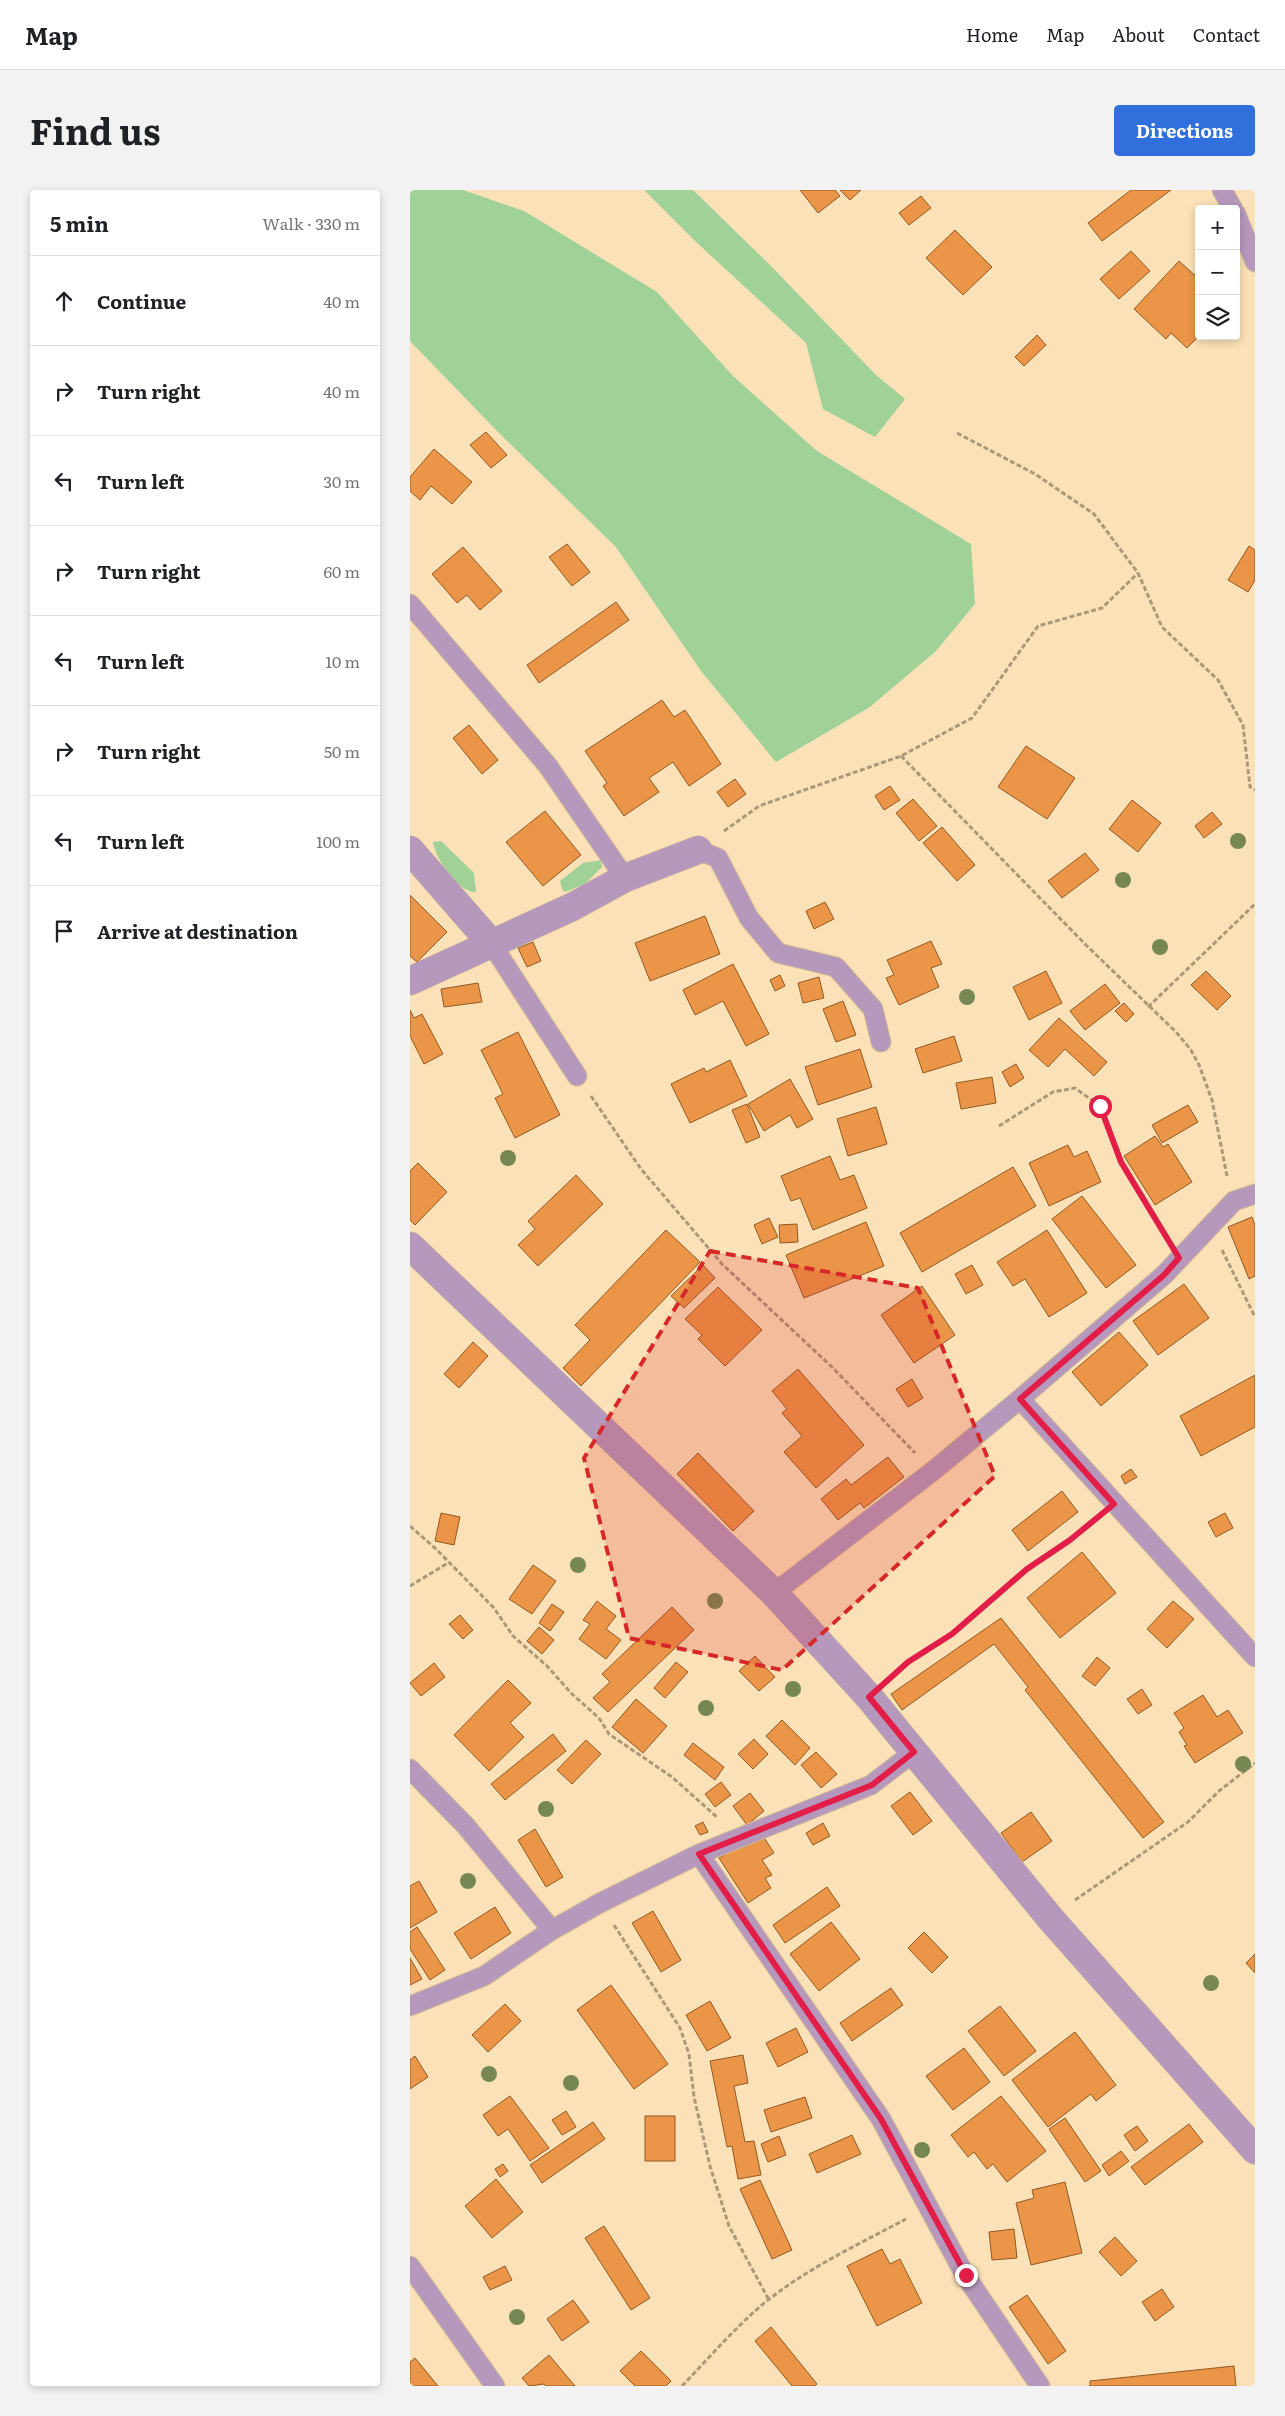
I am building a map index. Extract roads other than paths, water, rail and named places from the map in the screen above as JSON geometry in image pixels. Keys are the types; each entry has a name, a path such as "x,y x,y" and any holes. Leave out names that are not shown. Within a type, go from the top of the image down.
{"street":[{"path":"410,850 491,943"},
{"path":"410,981 572,907 625,878 698,850"},
{"path":"410,1246 774,1593 869,1697 1050,1918 1255,2150"}],"lane":[{"path":"1222,190 1231,205"},
{"path":"1240,224 1255,262"},
{"path":"410,604 548,766 625,878"},
{"path":"698,850 718,858 749,918 778,953 836,967 873,1009 880,1042"},
{"path":"491,943 577,1076"},
{"path":"774,1593 933,1471 1020,1399 1164,1275 1209,1225 1234,1201 1255,1194"},
{"path":"1020,1399 1255,1656"},
{"path":"410,2006 484,1976 552,1930 600,1903 699,1854 872,1785 914,1752"},
{"path":"410,1769 465,1825 552,1930"},
{"path":"699,1854 881,2119 966,2275 1040,2386"},
{"path":"410,2266 494,2386"}]}
